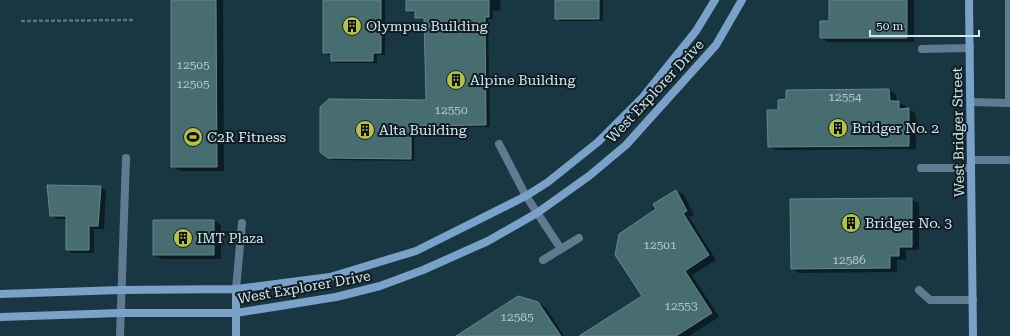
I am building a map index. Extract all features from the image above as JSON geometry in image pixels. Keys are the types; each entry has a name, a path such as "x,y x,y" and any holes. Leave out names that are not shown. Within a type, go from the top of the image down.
{"street":[{"name":"West Explorer Drive","path":"0,294 121,290 236,289 330,277 416,251 526,196 548,182 598,142 644,98 696,30 715,0"},
{"name":"West Explorer Drive","path":"0,317 120,313 236,313 336,297 380,286 424,270 488,241 537,213 589,176 626,145 716,44 742,0"},
{"name":"West Bridger Street","path":"969,0 973,336"},
{"path":"236,289 236,336"}],"lane":[{"path":"970,102 1009,103 1009,0"},
{"path":"922,49 970,48"},
{"path":"499,144 526,196 561,249"},
{"path":"120,336 126,158"},
{"path":"921,168 1009,160"},
{"path":"236,289 242,223"},
{"path":"542,260 579,238"},
{"path":"919,290 930,300 973,300"}],"path":[{"path":"21,21 134,20"}],"building":[{"path":"171,0 216,0 217,167 171,167"},
{"name":"Olympus Building","path":"323,0 381,0 381,53 373,53 373,61 331,61 331,53 323,53"},
{"path":"406,0 489,0 489,17 485,17 486,125 411,126 411,159 328,158 320,152 320,107 329,99 426,100 424,18 415,18 415,11 406,11"},
{"path":"555,0 599,0 599,19 555,19"},
{"path":"829,0 907,0 907,38 820,38 820,21 829,21"},
{"name":"Bridger No. 2","path":"889,89 890,101 899,101 899,109 909,108 909,146 768,147 767,110 778,110 778,100 786,99 786,90"},
{"path":"47,185 101,186 98,226 89,226 89,250 66,250 66,216 50,216"},
{"path":"676,190 687,211 683,213 709,255 685,271 712,313 676,336 579,336 642,296 615,255 619,234 656,209 653,204"},
{"name":"Bridger No. 3","path":"912,198 912,247 899,247 899,256 890,256 890,268 791,269 790,199"},
{"name":"IMT Plaza","path":"153,220 214,220 214,255 153,255"},
{"path":"518,296 538,302 561,336 456,336"}],"place":[{"name":"Olympus Building","path":"352,26"},
{"name":"Alpine Building","path":"456,80"},
{"name":"Bridger No. 2","path":"838,128"},
{"name":"Alta Building","path":"365,130"},
{"name":"C2R Fitness","path":"193,137"},
{"name":"Bridger No. 3","path":"851,223"},
{"name":"IMT Plaza","path":"183,238"}]}
